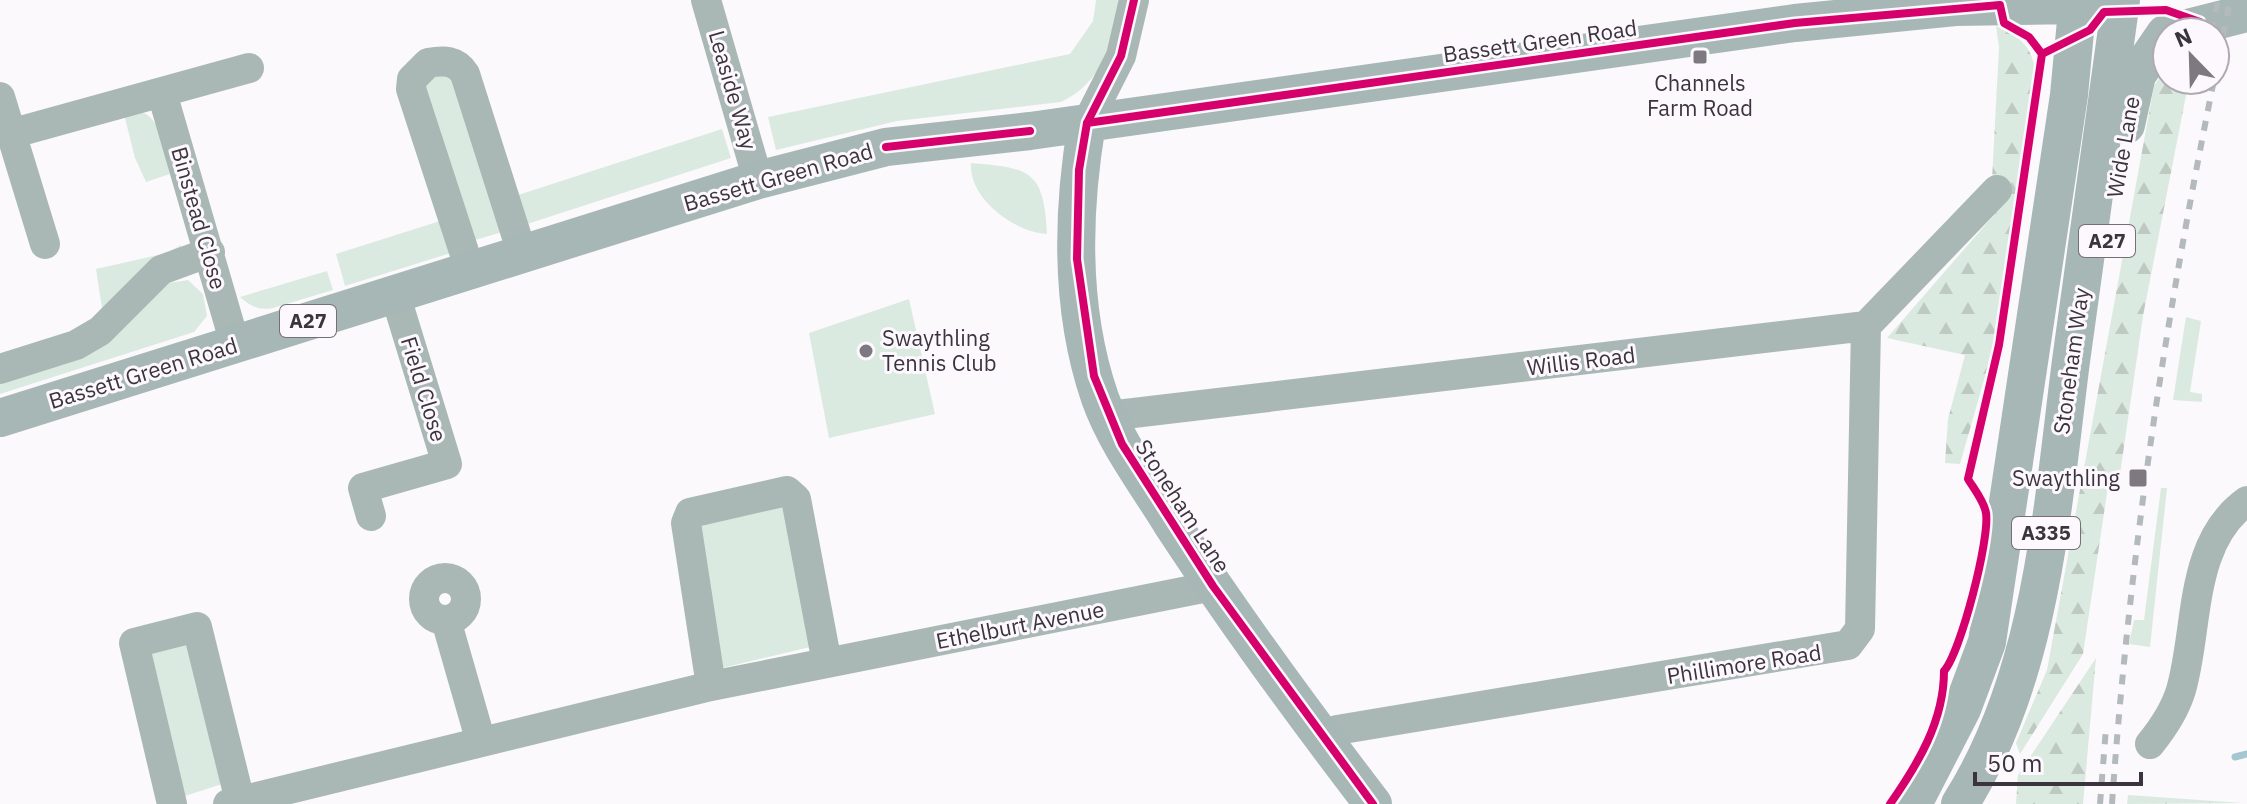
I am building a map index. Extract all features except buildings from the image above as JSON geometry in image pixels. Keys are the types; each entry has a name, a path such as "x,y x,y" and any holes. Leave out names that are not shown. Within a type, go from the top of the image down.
{"main road":[{"name":"Stoneham Way","path":"1960,804 1991,755 2026,651 2059,454 2121,0"},
{"name":"Bassett Green Road","path":"0,418 758,180 886,147 1087,123 1931,4 2080,2"},
{"name":"Stoneham Way","path":"1917,803 1962,709 1987,642 2069,95 2080,2"},
{"path":"2069,95 2115,48 2151,38"},
{"name":"Wide Lane","path":"2059,454 2082,392 2129,105 2137,75 2151,56"},
{"name":"Stoneham Lane","path":"1087,123 1079,170 1077,259 1091,364 1108,416 1213,586 1373,804"},
{"path":"1991,755 1993,804"}],"street":[{"name":"Leaside Way","path":"706,0 758,180"},
{"name":"Stoneham Lane","path":"1087,123 1116,68 1134,0"},
{"path":"470,270 411,89 412,79 428,63 450,61 460,66 465,74 522,253"},
{"path":"10,134 249,68"},
{"name":"Binstead Close","path":"162,93 235,344"},
{"path":"0,97 45,244"},
{"path":"1866,326 1997,190"},
{"path":"0,369 76,345 100,331 161,270 210,252"},
{"name":"Field Close","path":"371,516 363,488 447,464 395,294"},
{"name":"Willis Road","path":"1108,416 1866,326"},
{"name":"Phillimore Road","path":"1321,736 1352,727 1848,645 1860,629 1866,326"},
{"path":"711,686 686,523 690,513 787,491 796,499 827,663"},
{"path":"2150,744 2164,727 2181,690 2195,602 2214,541 2232,512 2247,501"},
{"name":"Ethelburt Avenue","path":"172,804 134,643 197,627 234,802 711,686 1213,586"},
{"path":"446,620 481,742"}],"green space":[{"path":"1096,0 1124,0 1117,31 1096,73 1075,94 1061,102 897,121 776,150 768,117 1070,54 1093,21"},
{"path":"1996,26 2025,45 2033,59 2035,78 1992,352 1960,464 1945,463 1948,419 1965,355 1887,338 2000,208 1992,180 1999,47"},
{"path":"454,74 506,231 468,242 423,83 428,78"},
{"path":"2152,96 2186,96 2143,316 2120,474 2110,473 2083,654 2020,754 2016,743 2047,670"},
{"path":"138,111 146,114 157,127 170,174 146,182 135,158 124,114"},
{"path":"722,129 731,158 524,225 515,196"},
{"path":"971,163 1007,167 1030,176 1042,197 1047,234 1021,227 996,211 977,189"},
{"path":"440,221 451,253 345,286 336,254"},
{"path":"181,245 182,252 103,315 96,269 167,253"},
{"path":"327,271 333,290 273,308 255,307 240,297"},
{"path":"166,279 169,283 188,280 203,294 207,316 194,332 0,394 0,382"},
{"name":"Swaythling Tennis Club","path":"909,299 935,414 829,438 809,333"},
{"path":"2186,317 2201,321 2190,392 2202,394 2202,402 2173,400"},
{"path":"2161,488 2167,488 2150,647 2129,644 2134,620 2144,620"},
{"path":"787,506 810,647 722,668 696,526"},
{"path":"178,640 189,645 222,784 185,796 146,653"},
{"path":"2096,658 2083,804 2016,804 2018,775"},
{"path":"2128,795 2243,803 2127,804"}],"waterway":[{"path":"2235,757 2247,754"}],"railway":[{"path":"2214,16 2218,0"},
{"path":"2227,16 2230,0"},
{"path":"2112,804 2128,622 2151,440 2211,96"},
{"path":"2100,804 2106,728"}],"cycle path":[{"path":"1134,0 1121,56 1087,123 1079,170 1077,259 1094,376 1122,444 1213,586 1373,804"},
{"path":"1087,123 1795,23 2000,5 2004,23 2029,37 2042,54 2090,30 2104,12 2166,10 2183,16"},
{"path":"1890,804 1919,758 1934,725 1940,707 1944,671 1966,619 1984,546 1986,513 1968,479 1999,345 2042,54"},
{"path":"886,147 1030,131"}],"place":[{"name":"Channels Farm Road","path":"1700,57"},
{"name":"Swaythling Tennis Club","path":"866,351"},
{"name":"Swaythling","path":"2138,478"}]}
